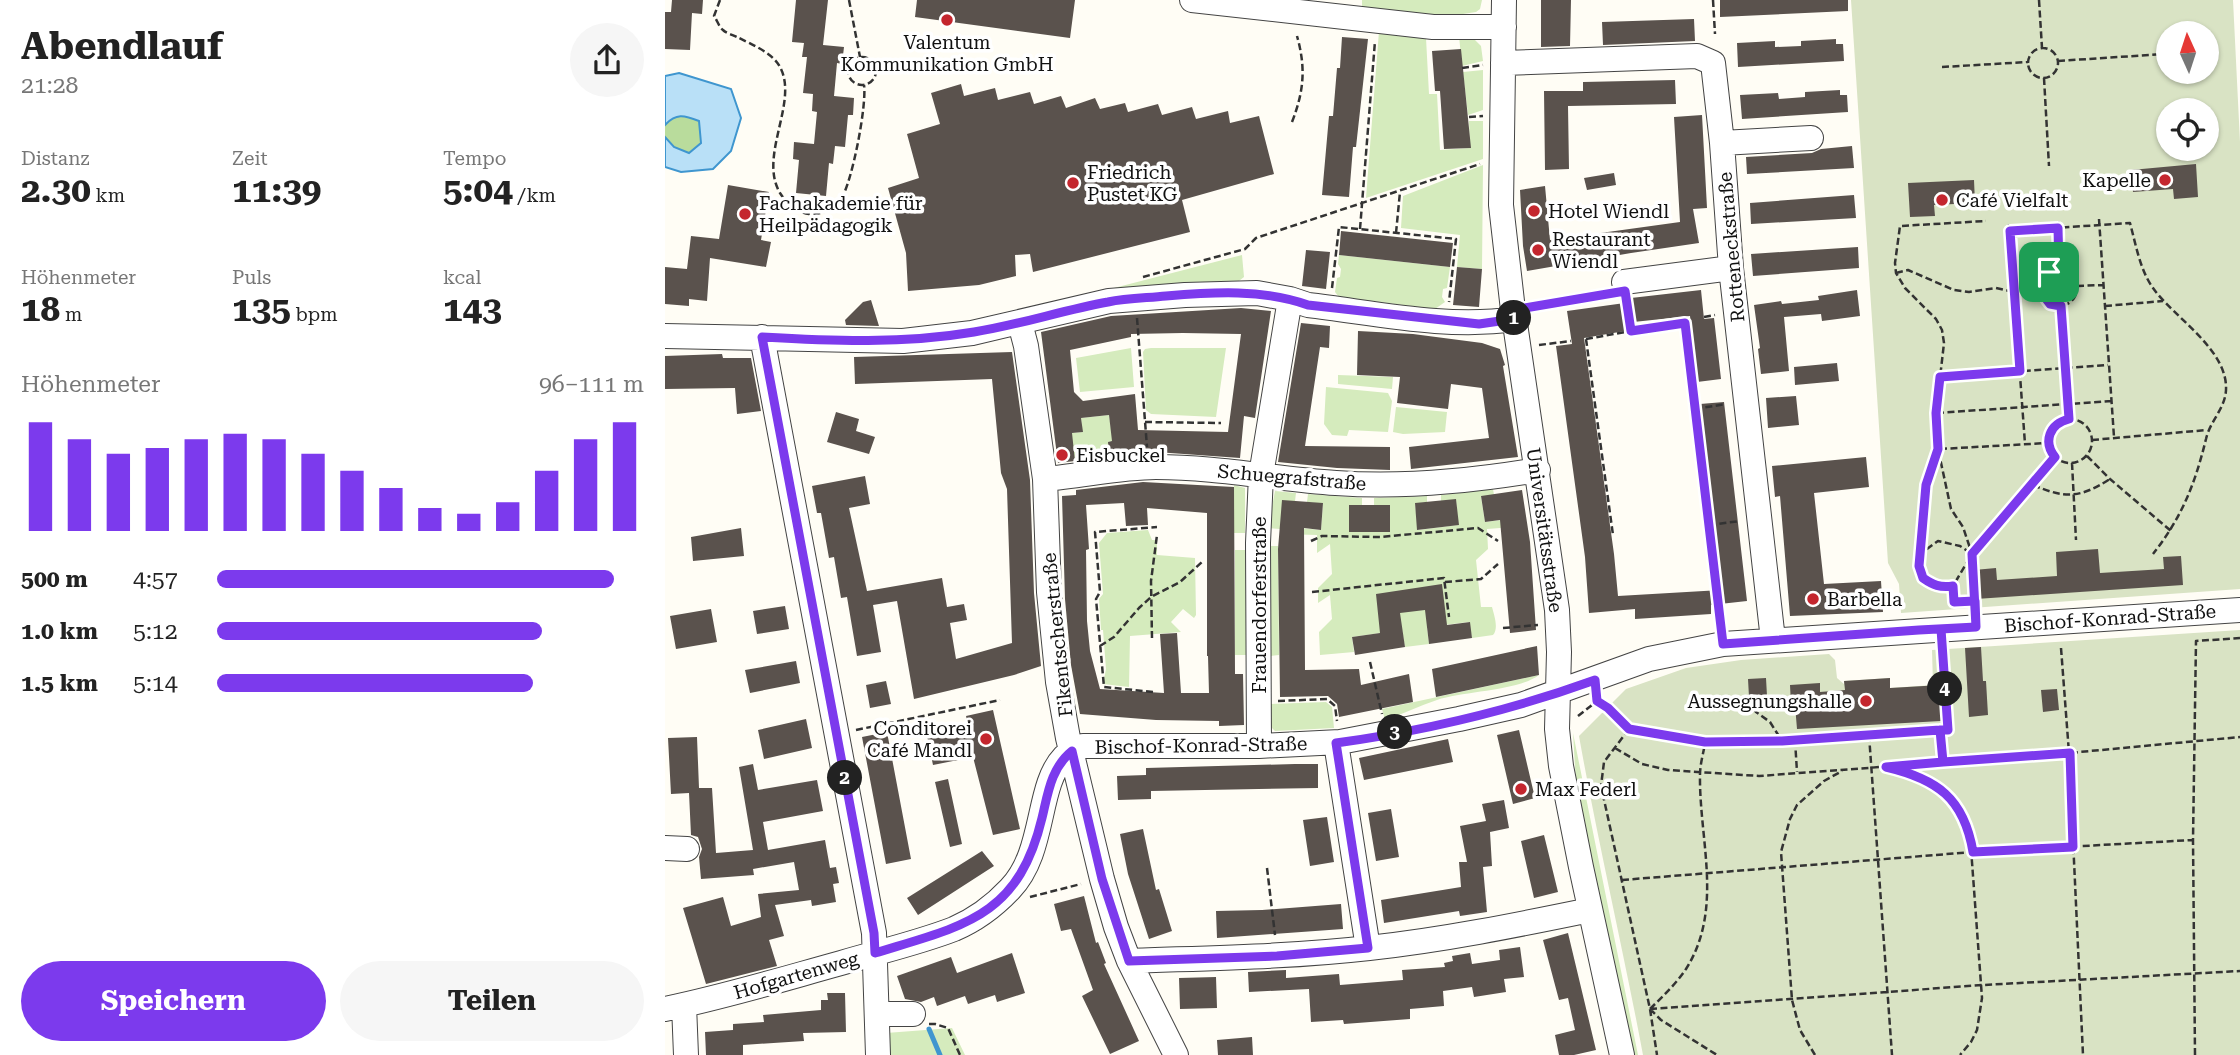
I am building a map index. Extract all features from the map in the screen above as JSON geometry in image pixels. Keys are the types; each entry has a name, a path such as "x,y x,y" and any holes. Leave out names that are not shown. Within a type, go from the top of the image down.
{"street":[{"path":"1192,0 1433,27 1504,27"},
{"name":"Universitätsstraße","path":"1504,0 1504,27 1495,64 1502,217 1557,624 1557,729 1561,766 1622,1055"},
{"name":"Rotteneckstraße","path":"1495,64 1697,56 1713,63 1723,143 1731,268 1773,640"},
{"path":"1723,143 1811,138"},
{"path":"1625,287 1731,268"},
{"path":"665,336 878,342 972,333 1109,302 1133,289 1257,293 1308,305 1479,324 1514,314"},
{"name":"Frauendorferstraße","path":"1259,746 1258,543 1261,475 1290,299"},
{"name":"Fikentscherstraße","path":"1020,323 1026,346 1045,479 1050,605 1058,682 1072,751 1102,879 1129,961 1176,1055"},
{"path":"762,337 874,933 878,1055"},
{"name":"Schuegrafstraße","path":"1045,479 1148,468 1205,469 1337,483 1395,484 1444,482 1538,470"},
{"name":"Bischof-Konrad-Straße","path":"1072,751 1095,745 1259,746 1338,743 1504,709 1558,693 1596,690 1659,657 1723,644 2240,610"},
{"path":"1338,743 1368,948"},
{"name":"Hofgartenweg","path":"674,1007 875,953 954,928 993,905 1024,871 1036,840 1050,782 1058,765 1072,751"},
{"path":"1129,961 1277,956 1368,948 1448,937 1590,910"},
{"path":"674,1007 686,1055"},
{"path":"877,1014 913,1014"}],"path":[{"path":"720,0 714,16 723,30 767,54 781,69 784,86 774,175 780,192 790,206 809,215 817,214 827,211 842,198 863,116 866,99 864,85"},
{"path":"849,0 860,57"},
{"path":"1713,0 1715,34"},
{"path":"2039,0 2042,48"},
{"path":"1360,229 1376,20"},
{"path":"1292,122 1300,100 1304,60 1297,36"},
{"path":"2042,48 2054,53 2058,66 2053,75 2044,78 2034,76 2028,62 2034,51 2042,48"},
{"path":"2058,61 2156,55"},
{"path":"860,57 871,60 876,69 874,80 864,85 854,83 848,74 851,63 860,57"},
{"path":"1942,67 2028,62"},
{"path":"1462,68 1495,64"},
{"path":"2044,78 2049,166"},
{"path":"1468,117 1486,116"},
{"path":"1148,468 1133,289 1245,249 1256,238 1485,162 1501,161"},
{"path":"1396,233 1399,192"},
{"path":"2099,219 2114,438"},
{"path":"1976,627 1972,554 1963,527 1951,509 1938,449 1936,413 1944,343 1942,330 1936,318 1905,288 1896,273 1895,263 1900,226 1986,221"},
{"path":"2058,221 2059,269"},
{"path":"2010,231 2130,223 2141,265 2152,287 2200,337 2219,362 2226,388 2221,409 2208,430 2191,491 2171,531 2153,554"},
{"path":"2010,224 2025,444"},
{"path":"1331,297 1339,227 1456,239 1448,312"},
{"path":"2059,269 2070,273 2077,286 2074,297 2061,306 2050,304 2040,286 2045,276 2059,269"},
{"path":"1896,273 1908,270 1954,290 1969,292 1996,288 2014,292 2041,292"},
{"path":"2077,286 2104,285"},
{"path":"1514,314 1625,287 1631,331"},
{"path":"2105,306 2163,301"},
{"path":"2061,306 2069,419"},
{"path":"1613,535 1585,339 1685,323 1690,318"},
{"path":"1685,323 1723,644"},
{"path":"1519,348 1571,341"},
{"path":"1940,377 2109,365"},
{"path":"1695,408 1746,401"},
{"path":"1936,413 2112,401"},
{"path":"2069,419 2088,427 2092,440 2087,456 2072,463 2055,457 2048,443 2056,424 2069,419"},
{"path":"1145,422 1221,423"},
{"path":"2092,440 2208,430"},
{"path":"1938,449 2048,443"},
{"path":"1938,449 1926,485 1919,566 1923,578 1944,588 1953,586"},
{"path":"2087,456 2171,531"},
{"path":"1975,601 1954,602 1953,586 1972,554 2055,457"},
{"path":"2072,463 2076,541"},
{"path":"2033,485 2053,493 2074,496 2111,479"},
{"path":"1709,525 1759,518"},
{"path":"1153,692 1104,687 1096,599 1100,592 1095,532 1157,527"},
{"path":"1311,541 1322,536 1380,537 1478,528 1498,541"},
{"path":"1152,638 1151,581 1157,535"},
{"path":"1920,554 1938,541 1960,546 1972,554"},
{"path":"1100,646 1114,637 1151,597 1180,582 1202,562"},
{"path":"1445,582 1481,579 1499,564"},
{"path":"1312,592 1444,578 1450,617"},
{"path":"1503,628 1557,624"},
{"path":"1576,718 1596,690 1608,708 1629,729 1705,742 1782,741 1948,730 1941,629"},
{"path":"2195,1055 2193,840 2196,641 2240,638"},
{"path":"2061,648 2070,753 2083,1055"},
{"path":"1370,662 1386,734"},
{"path":"1268,701 1327,699 1335,706 1338,743"},
{"path":"836,734 1000,700"},
{"path":"1748,700 1755,712 1774,727 1782,741"},
{"path":"1629,729 1604,762 1601,786 1650,1009 1657,1055"},
{"path":"1940,730 1943,762"},
{"path":"1869,735 1892,1055"},
{"path":"1615,748 1642,764 1668,770 1759,776 2070,753 2240,737"},
{"path":"1795,740 1797,773"},
{"path":"1650,1009 1673,986 1695,952 1706,915 1708,873 1699,774 1705,742"},
{"path":"1886,767 1912,773 1944,791 1966,821 1973,852 1983,985 1977,1030 1962,1054"},
{"path":"1815,1055 1800,1030 1792,1000 1781,852 1784,835 1797,806 1824,781 1845,769"},
{"path":"1622,880 1878,862 1973,852 2193,840"},
{"path":"1268,868 1277,956"},
{"path":"1023,899 1102,879"},
{"path":"1650,1009 1983,985 2240,971"},
{"path":"1650,1009 1661,1020 1717,1055"}],"green space":[{"path":"1362,0 1482,0 1480,9 1476,12 1450,16 1362,7"},
{"path":"1851,0 2233,0 2240,142 2240,589 1901,613 1899,584 1888,563"},
{"path":"1379,31 1426,38 1429,94 1437,94 1440,150 1470,148 1469,121 1483,121 1483,159 1366,198"},
{"path":"1459,36 1473,38 1481,46 1483,61 1462,66"},
{"path":"1483,70 1483,110 1468,115 1463,72"},
{"path":"683,115 699,121 701,143 689,153 674,147 665,137 665,125 672,118"},
{"path":"1483,165 1482,269 1457,267 1460,235 1401,228 1403,196"},
{"path":"1242,255 1244,277 1235,284 1110,289"},
{"path":"1339,255 1450,267 1447,288 1443,289 1442,297 1445,302 1435,309 1339,297 1335,292 1341,269 1338,264"},
{"path":"1131,348 1134,387 1080,392 1076,358"},
{"path":"1151,348 1226,348 1216,417 1151,414 1146,410 1143,352"},
{"path":"1338,375 1393,377 1392,389 1338,384"},
{"path":"1326,387 1388,393 1392,401 1388,432 1349,430 1347,436 1332,435 1324,424"},
{"path":"1396,407 1447,412 1445,432 1393,432"},
{"path":"1109,415 1113,441 1108,442 1110,458 1075,462 1074,455 1055,435 1082,432 1081,418"},
{"path":"1234,485 1245,488 1245,533 1234,533"},
{"path":"1493,489 1494,495 1481,497 1485,522 1526,517 1526,526 1487,529 1488,549 1476,560 1481,607 1492,607 1495,618 1496,629 1493,635 1472,638 1469,622 1427,627 1429,644 1405,647 1402,630 1352,637 1354,652 1320,655 1319,632 1332,619 1330,595 1318,603 1318,588 1332,574 1330,544 1317,553 1317,535 1280,534 1280,529 1268,528 1275,491 1296,493 1295,501 1280,526 1321,530 1323,504 1307,502 1308,494 1362,498 1362,505 1349,506 1349,532 1390,532 1390,506 1374,505 1374,498 1427,496 1427,502 1415,504 1418,530 1458,525 1456,500 1441,501 1441,495"},
{"path":"1148,530 1152,540 1157,540 1157,555 1195,558 1196,615 1194,618 1183,609 1171,622 1181,632 1130,636 1129,687 1103,684 1106,669 1099,599 1103,594 1099,543 1107,533"},
{"path":"1269,546 1278,546 1279,655 1270,656"},
{"path":"1235,550 1246,550 1246,655 1235,655"},
{"path":"2240,630 2240,1055 1643,1055 1579,736 1626,689 1686,668 1741,660 1829,654 1835,660 1837,678 1844,684 1844,681 1890,678 1890,688 1933,685 1932,650"},
{"path":"1539,675 1505,688 1437,700 1385,720 1382,709"},
{"path":"1326,702 1332,707 1334,728 1275,731 1270,726 1270,704"},
{"path":"1573,733 1638,1055 1631,1055 1576,784"},
{"path":"952,1028 965,1055 886,1055 886,1033"}],"water":[{"path":"679,73 731,89 741,118 731,151 713,169 681,172 665,167 665,137 674,147 689,153 701,143 699,121 681,116 673,118 665,125 665,76"}],"building":[{"path":"672,0 703,0 702,14 692,13 690,50 665,49 665,12 671,12"},
{"path":"796,0 828,0 823,45 844,47 842,64 837,63 834,96 854,98 853,115 848,115 845,147 835,146 833,164 829,163 826,196 796,193 799,160 793,159 794,142 814,144 817,112 812,111 813,94 803,93 807,57 802,57 804,43 792,42"},
{"path":"917,0 1075,0 1070,38 915,17"},
{"path":"1541,0 1571,0 1570,46 1541,47"},
{"path":"1720,0 1848,0 1848,11 1720,17"},
{"path":"1694,19 1695,41 1603,45 1602,22"},
{"path":"1342,37 1368,39 1349,197 1322,195 1329,116 1333,116"},
{"path":"1836,39 1836,44 1843,44 1844,61 1738,67 1737,43 1775,41 1775,47 1801,46 1801,41"},
{"path":"1461,49 1471,148 1444,149 1440,91 1435,91 1432,51"},
{"path":"1675,80 1676,104 1568,106 1569,169 1545,170 1544,91 1583,91 1583,82"},
{"name":"Friedrich Pustet KG","path":"961,84 964,96 995,88 998,100 1030,92 1034,104 1061,96 1066,108 1095,98 1100,109 1125,103 1128,112 1158,104 1162,115 1192,107 1196,119 1228,111 1230,123 1259,116 1274,174 1182,200 1190,232 1033,272 1030,254 1015,255 1016,276 979,285 908,291 906,253 888,188 919,178 907,134 940,124 931,93"},
{"path":"1840,90 1840,95 1847,95 1848,112 1742,119 1740,95 1778,93 1779,99 1805,97 1805,92"},
{"path":"1702,115 1707,208 1693,209 1699,243 1527,271 1520,190 1545,186 1550,240 1680,222 1674,117"},
{"path":"1852,146 1854,168 1747,174 1746,157 1812,153 1821,149"},
{"name":"Kapelle","path":"2196,164 2198,197 2174,199 2173,189 2133,192 2131,170"},
{"path":"1614,173 1616,185 1587,190 1584,178"},
{"name":"Café Vielfalt","path":"1974,180 1975,203 1934,205 1935,216 1910,217 1908,183"},
{"name":"Fachakademie für Heilpädagogik","path":"728,185 769,192 761,240 771,242 766,267 710,258 707,301 689,299 689,306 665,304 665,267 687,269 691,236 719,239"},
{"path":"1854,195 1856,218 1751,224 1750,203"},
{"path":"1341,231 1453,243 1450,267 1339,255"},
{"path":"1858,247 1859,268 1753,276 1751,254"},
{"path":"1306,250 1330,252 1326,289 1302,286"},
{"path":"1457,267 1482,269 1479,307 1453,305"},
{"path":"1701,290 1704,319 1714,318 1721,379 1697,382 1690,316 1624,323 1625,331 1584,338 1618,596 1721,590 1700,404 1724,402 1747,601 1711,605 1711,614 1635,619 1635,609 1589,613 1585,557 1556,346 1572,344 1567,311 1632,302 1631,298"},
{"path":"1857,290 1860,316 1822,321 1821,314 1784,317 1789,371 1761,374 1754,305 1819,300 1818,296"},
{"path":"871,300 879,326 846,325 845,320 863,302"},
{"path":"1241,308 1271,311 1255,418 1244,416 1240,458 1156,452 1109,456 1108,442 1112,441 1109,415 1081,418 1083,432 1072,433 1075,461 1058,463 1041,332 1111,316","holes":["1131,334 1241,334 1228,432 1138,430 1135,394 1083,401 1074,392 1070,350 1131,337"]},
{"path":"1301,323 1330,326 1329,348 1320,347 1305,446 1390,447 1390,470 1278,462"},
{"path":"1358,331 1413,334 1482,343 1500,349 1505,365 1503,366 1518,457 1411,469 1409,447 1489,438 1482,388 1451,384 1448,409 1397,403 1400,377 1357,375"},
{"path":"1012,352 1030,480 1034,593 1041,666 914,699 897,601 873,605 881,652 857,656 847,597 841,598 834,557 829,558 821,513 817,513 812,486 865,476 870,504 849,508 867,591 942,578 947,607 964,604 967,620 950,623 956,659 1012,643 1007,489 1001,473 992,379 855,384 854,357"},
{"path":"722,354 723,358 751,358 761,411 737,414 735,388 665,389 665,356"},
{"path":"1837,363 1839,381 1795,385 1794,367"},
{"path":"1796,396 1799,425 1768,428 1766,398"},
{"path":"836,412 859,419 856,431 875,437 869,454 827,442"},
{"path":"1866,457 1869,487 1814,493 1824,584 1881,581 1883,612 1790,616 1780,496 1775,497 1772,466"},
{"path":"1143,482 1234,487 1235,674 1243,674 1244,725 1219,726 1219,721 1156,720 1080,714 1071,665 1065,599 1062,496 1076,495 1076,490","holes":["1124,503 1126,526 1148,525 1147,508 1207,513 1209,693 1181,693 1177,633 1160,634 1164,693 1100,689 1090,651 1087,621 1086,550 1089,549 1086,505"]},
{"path":"1522,490 1530,542 1536,630 1510,633 1500,520 1485,522 1481,496"},
{"path":"1456,499 1459,525 1417,530 1415,503"},
{"path":"1282,500 1323,503 1321,530 1304,528 1305,670 1359,669 1361,685 1409,674 1413,702 1339,717 1337,704 1328,696 1280,697 1278,549"},
{"path":"1349,505 1390,505 1390,532 1349,532"},
{"path":"741,528 744,556 693,561 691,537"},
{"path":"2098,549 2100,573 2164,569 2163,557 2181,556 2183,585 1976,599 1974,570 1996,568 1997,580 2057,576 2056,552"},
{"path":"1442,584 1447,625 1470,622 1472,638 1429,644 1425,610 1400,613 1405,647 1355,655 1352,637 1380,633 1376,594"},
{"path":"785,606 789,629 757,634 753,611"},
{"path":"711,609 717,642 676,649 670,616"},
{"path":"1537,646 1539,675 1436,697 1432,669"},
{"path":"1981,647 1988,715 1969,717 1965,648"},
{"path":"796,661 800,683 750,693 745,670"},
{"path":"1766,678 1767,696 1749,697 1748,679"},
{"name":"Aussegnungshalle","path":"1890,678 1890,688 1941,685 1941,721 1797,729 1795,705 1791,705 1790,685 1820,683 1820,692 1845,690 1844,681"},
{"path":"886,681 891,704 870,708 866,685"},
{"path":"2057,689 2059,710 2043,712 2041,690"},
{"path":"993,710 1020,829 993,835 973,757 933,765 927,736 969,727 966,716"},
{"path":"806,719 812,748 764,759 758,730"},
{"path":"1519,730 1535,798 1513,804 1497,735"},
{"path":"887,732 911,859 886,864 862,737"},
{"path":"697,737 699,788 712,788 716,853 753,850 739,767 753,764 758,790 817,780 823,811 763,822 768,850 825,840 830,868 836,867 839,883 833,884 836,902 812,906 811,900 775,905 784,936 769,940 777,966 706,984 683,908 723,897 731,926 761,917 758,894 799,890 794,862 753,869 754,875 701,879 699,857 702,849 698,837 691,835 689,793 671,794 668,738"},
{"path":"1448,739 1453,762 1364,780 1359,758"},
{"path":"1318,764 1318,788 1151,791 1151,799 1118,800 1117,776 1146,775 1146,768"},
{"path":"948,779 962,844 950,847 935,782"},
{"path":"1504,800 1509,828 1490,832 1492,866 1483,867 1487,912 1460,916 1459,911 1384,923 1381,900 1461,887 1459,862 1467,862 1460,826 1486,821 1482,804"},
{"path":"1391,809 1399,857 1376,861 1368,813"},
{"path":"1327,817 1334,862 1310,866 1303,820"},
{"path":"1143,829 1156,890 1159,889 1172,931 1149,939 1128,874 1120,834"},
{"path":"1544,835 1558,892 1534,898 1521,841"},
{"path":"982,851 994,866 918,915 907,898"},
{"path":"1084,896 1096,943 1098,942 1106,963 1104,964 1139,1041 1110,1054 1082,996 1093,990 1071,929 1061,931 1054,904"},
{"path":"1341,904 1343,929 1217,938 1216,911"},
{"path":"1568,933 1596,1050 1559,1055 1555,1035 1575,1030 1568,998 1559,1000 1543,940"},
{"path":"1520,947 1524,977 1504,979 1506,992 1474,997 1472,987 1443,991 1444,1006 1410,1009 1410,1019 1344,1024 1343,1020 1311,1022 1309,989 1249,992 1248,972 1286,970 1286,978 1339,974 1340,985 1403,980 1402,970 1445,967 1444,963 1453,961 1452,956 1470,953 1472,964 1500,960 1499,950"},
{"path":"1012,953 1025,993 997,1002 995,995 968,1004 965,996 937,1006 934,997 921,1002 905,999 897,976 951,957 957,973"},
{"path":"1216,977 1217,1008 1180,1009 1179,978"},
{"path":"827,993 845,993 846,1032 803,1033 804,1041 743,1045 743,1055 706,1055 705,1032 733,1030 733,1024 764,1022 763,1015 821,1010 821,1000 828,1000"},
{"path":"1252,1037 1253,1055 1218,1055 1217,1040"}],"waterway":[{"path":"929,1029 940,1055"}],"place":[{"name":"Valentum Kommunikation GmbH","path":"947,20"},
{"name":"Kapelle","path":"2165,180"},
{"name":"Friedrich Pustet KG","path":"1073,183"},
{"name":"Café Vielfalt","path":"1942,200"},
{"name":"Hotel Wiendl","path":"1534,211"},
{"name":"Fachakademie für Heilpädagogik","path":"745,214"},
{"name":"Restaurant Wiendl","path":"1538,250"},
{"name":"Eisbuckel","path":"1062,455"},
{"name":"Barbella","path":"1813,599"},
{"name":"Aussegnungshalle","path":"1866,701"},
{"name":"Conditorei Café Mandl","path":"986,739"},
{"name":"Max Federl","path":"1521,789"}],"route":[{"path":"2049,272 2040,286 2046,301 2061,306 2069,419 2056,424 2049,436 2049,448 2055,457 1972,554 1976,627 1919,630 1723,644 1685,323 1631,331 1625,291 1513,310 1514,319 1479,324 1308,305 1257,293 1220,293 1109,302 972,333 903,341 762,337 874,933 875,953 954,928 978,916 1012,887 1024,871 1036,840 1050,782 1058,765 1072,751 1102,879 1129,961 1277,956 1368,948 1336,743 1515,706 1595,680 1597,701 1629,729 1705,742 1782,741 1940,730 1943,762 2070,753 2073,847 1973,852 1966,821 1944,791 1912,773 1886,767 1943,762 1940,730 1948,730 1941,629 1976,627 1975,601 1954,602 1953,586 1944,588 1934,585 1923,578 1919,566 1926,485 1938,449 1936,413 1940,377 2020,371 2010,231 2058,228 2059,269 2049,272"}]}
